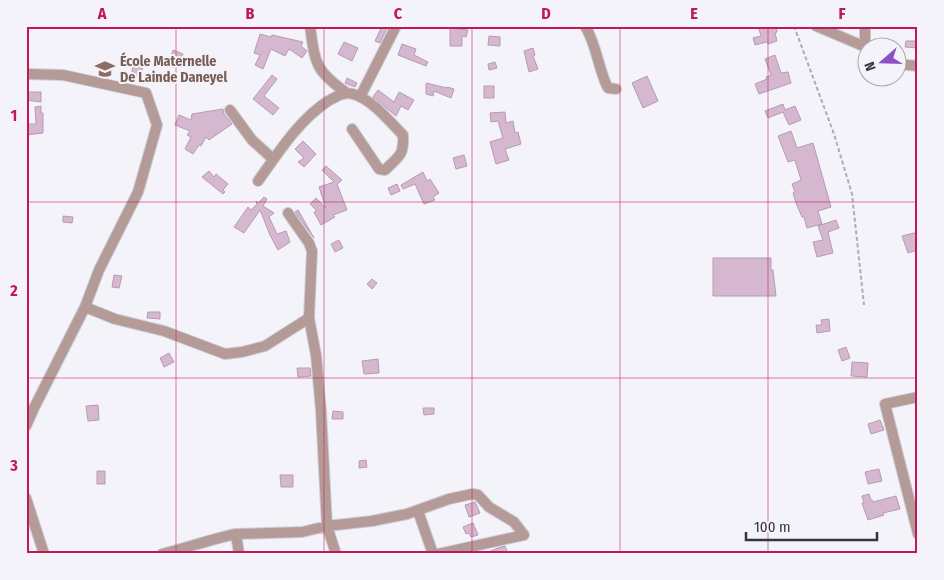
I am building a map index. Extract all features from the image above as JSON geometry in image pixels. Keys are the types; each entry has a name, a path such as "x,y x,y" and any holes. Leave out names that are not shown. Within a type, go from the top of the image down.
{"street":[{"path":"310,26 314,57 328,80 347,93 360,97 377,109 403,135 403,146 398,160 385,170 379,169 352,129"},
{"path":"360,97 396,26"},
{"path":"585,26 592,41 604,80 608,88 616,89"},
{"path":"816,26 856,42"},
{"path":"26,74 63,75 146,93 157,125 138,192 98,270 85,307 30,408 26,426"},
{"path":"258,181 300,123 339,94 347,93"},
{"path":"230,110 252,140 273,159"},
{"path":"288,213 309,243 312,251 309,318 316,355 326,526 336,554"},
{"path":"85,307 115,319 164,331 225,354 265,346 309,318"},
{"path":"918,397 885,404 918,534"},
{"path":"162,554 211,539 236,534 302,532 326,526 372,521 418,511 449,499 472,494 478,495 489,507 514,522 524,534 438,554"},
{"path":"26,498 44,554"},
{"path":"418,511 433,554"},
{"path":"236,534 239,554"}],"path":[{"path":"794,26 834,134 852,194 864,305"}],"building":[{"path":"382,26 388,26 380,43 375,41"},
{"path":"758,26 776,26 777,41 755,45 753,38 761,36"},
{"path":"450,28 468,30 466,37 462,36 462,46 450,46"},
{"path":"260,34 303,42 301,46 307,51 302,58 289,49 285,56 271,49 263,69 255,65 260,55 254,53"},
{"path":"489,36 500,37 500,46 488,45"},
{"path":"906,41 918,41 918,48 906,47"},
{"path":"344,42 358,48 352,61 338,54"},
{"path":"402,44 416,49 414,55 428,62 426,66 398,55"},
{"path":"533,48 535,55 533,56 538,69 529,72 524,51"},
{"path":"173,50 183,54 178,67 169,64"},
{"path":"775,55 781,73 788,72 791,83 759,94 755,84 767,79 766,77 771,75 765,59"},
{"path":"495,62 497,68 489,70 488,64"},
{"path":"134,63 143,66 140,77 131,75"},
{"path":"272,75 277,79 264,96 279,108 273,115 253,99"},
{"path":"647,76 658,101 643,108 632,83"},
{"path":"347,78 357,83 355,87 345,83"},
{"path":"426,83 454,89 451,98 434,91 433,96 426,94"},
{"path":"484,86 494,86 494,98 484,98"},
{"path":"378,90 394,102 399,92 414,100 408,110 401,106 396,116 373,97"},
{"path":"27,92 41,92 41,102 26,100"},
{"path":"783,104 785,110 795,106 801,120 789,125 783,112 768,118 765,111"},
{"path":"41,106 43,133 26,135 26,124 36,124 35,107"},
{"path":"223,109 224,114 232,124 209,140 206,137 193,154 185,149 191,137 187,135 190,131 175,125 179,115 191,120 192,114"},
{"path":"505,112 506,123 513,121 515,133 518,132 521,144 505,149 509,160 496,164 490,142 503,138 498,121 491,122 490,113"},
{"path":"791,131 797,148 813,143 831,207 818,211 822,224 807,228 793,193 795,192 792,184 801,180 795,160 788,162 778,136"},
{"path":"303,141 316,154 304,167 298,162 304,158 295,149"},
{"path":"464,155 467,166 456,169 453,158"},
{"path":"326,166 342,180 337,184 347,210 333,215 335,217 321,225 314,212 317,211 310,204 316,198 326,208 319,187 334,182 322,170"},
{"path":"209,171 214,177 216,174 228,184 223,190 225,192 223,194 202,177"},
{"path":"423,172 427,181 430,179 439,193 433,197 435,200 424,204 415,184 403,189 401,185"},
{"path":"397,184 400,191 391,195 388,188"},
{"path":"264,197 267,199 263,206 274,213 269,217 277,234 286,231 290,242 278,250 260,210 244,233 234,227 248,207 251,210 257,204 256,201 258,203"},
{"path":"298,210 314,238 295,212"},
{"path":"63,216 73,217 72,223 63,222"},
{"path":"836,220 839,228 828,232 833,253 817,257 813,242 823,240 818,226"},
{"path":"918,232 918,250 908,253 902,236"},
{"path":"339,240 343,248 335,252 331,244"},
{"path":"713,258 771,258 771,270 773,270 776,296 713,296"},
{"path":"114,275 122,276 119,288 112,287"},
{"path":"372,279 377,283 372,289 367,284"},
{"path":"148,312 160,312 160,319 147,318"},
{"path":"829,319 830,331 817,333 816,325 822,325 821,320"},
{"path":"846,347 850,358 842,361 838,350"},
{"path":"169,353 174,362 164,367 160,358"},
{"path":"378,359 379,373 364,374 362,361"},
{"path":"852,362 868,363 867,377 851,376"},
{"path":"297,368 310,368 311,376 298,377"},
{"path":"98,405 99,420 88,421 86,406"},
{"path":"423,408 434,408 434,414 424,415"},
{"path":"333,411 343,412 343,419 332,419"},
{"path":"880,420 884,430 871,434 868,424"},
{"path":"366,460 367,467 359,468 359,461"},
{"path":"879,469 882,481 868,484 865,472"},
{"path":"97,471 105,471 105,484 97,484"},
{"path":"280,475 293,475 293,487 281,487"},
{"path":"869,494 873,502 896,496 900,509 883,513 884,515 868,520 862,503 864,503 862,496"},
{"path":"475,502 480,513 469,517 465,505"},
{"path":"473,523 478,535 471,537 469,533 466,534 463,527"},
{"path":"505,546 508,554 484,554 498,548"}],"place":[{"name":"École Maternelle De Lainde Daneyel","path":"105,69"}]}
